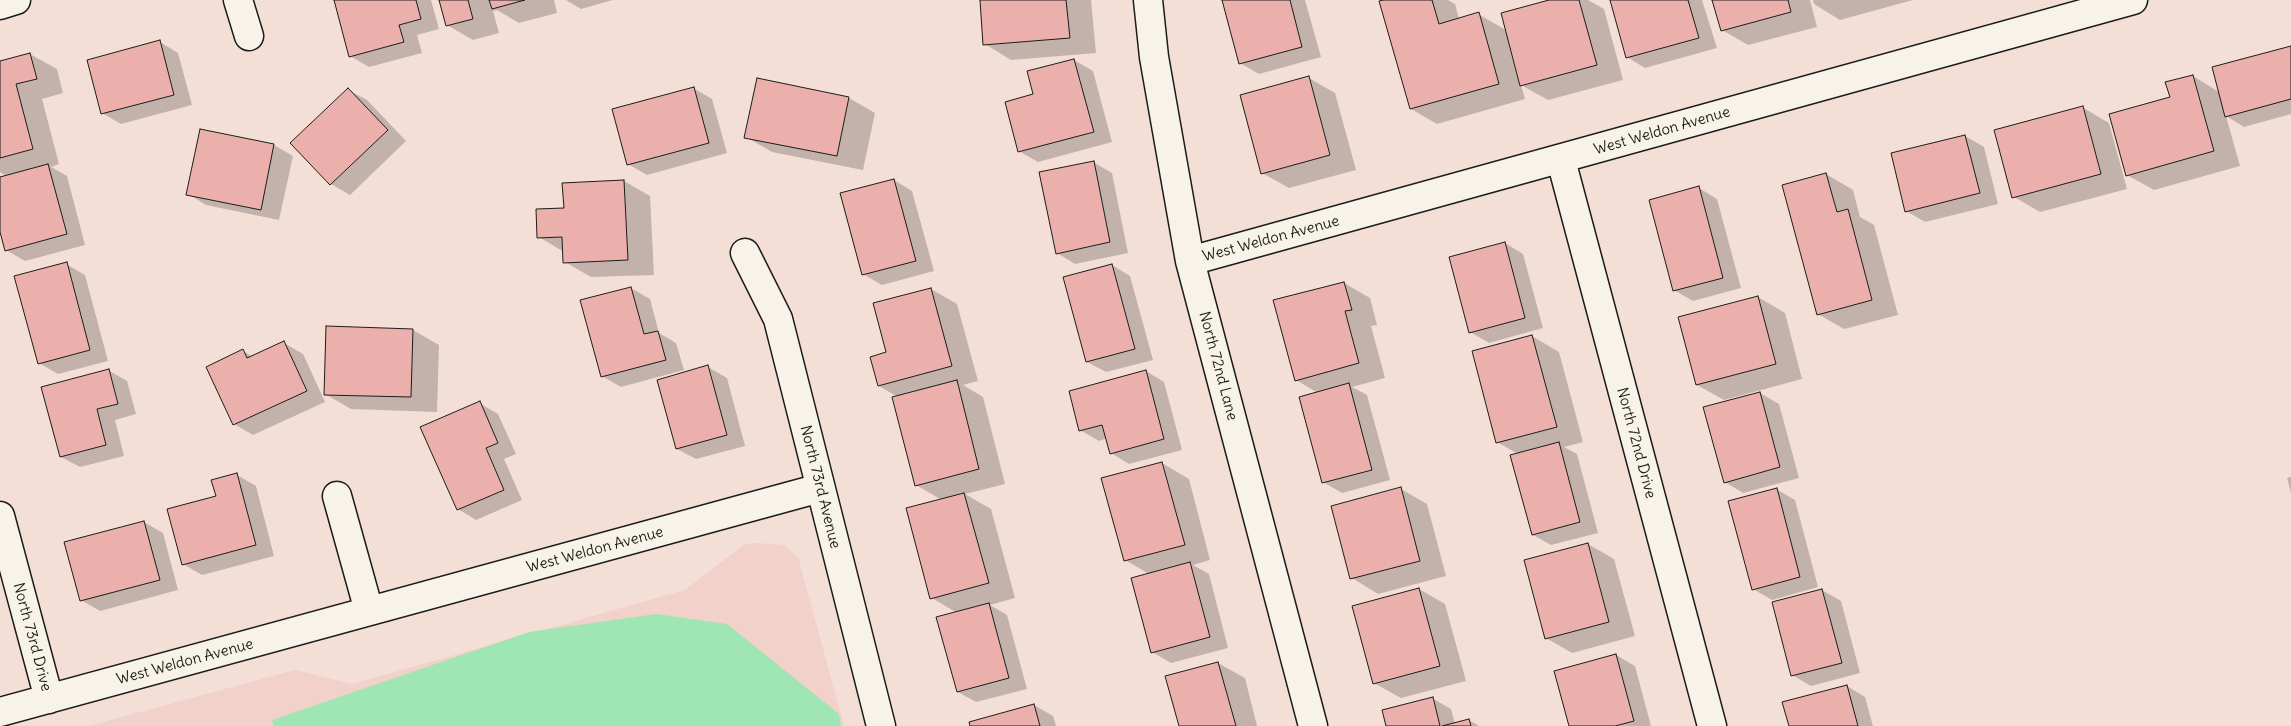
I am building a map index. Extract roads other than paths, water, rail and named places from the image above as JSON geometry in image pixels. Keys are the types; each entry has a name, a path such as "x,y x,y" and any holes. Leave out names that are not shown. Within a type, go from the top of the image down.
{"street":[{"path":"0,5 16,0"},
{"path":"238,0 249,36"},
{"name":"North 72nd Lane","path":"1148,0 1154,58 1190,261 1313,726"},
{"name":"West Weldon Avenue","path":"1190,261 1561,160 2132,0"},
{"name":"North 72nd Drive","path":"1561,160 1712,726"},
{"name":"North 73rd Avenue","path":"745,253 778,319 881,726"},
{"name":"West Weldon Avenue","path":"0,712 820,488"},
{"path":"336,496 369,611"},
{"name":"North 73rd Drive","path":"0,516 49,699"}]}
